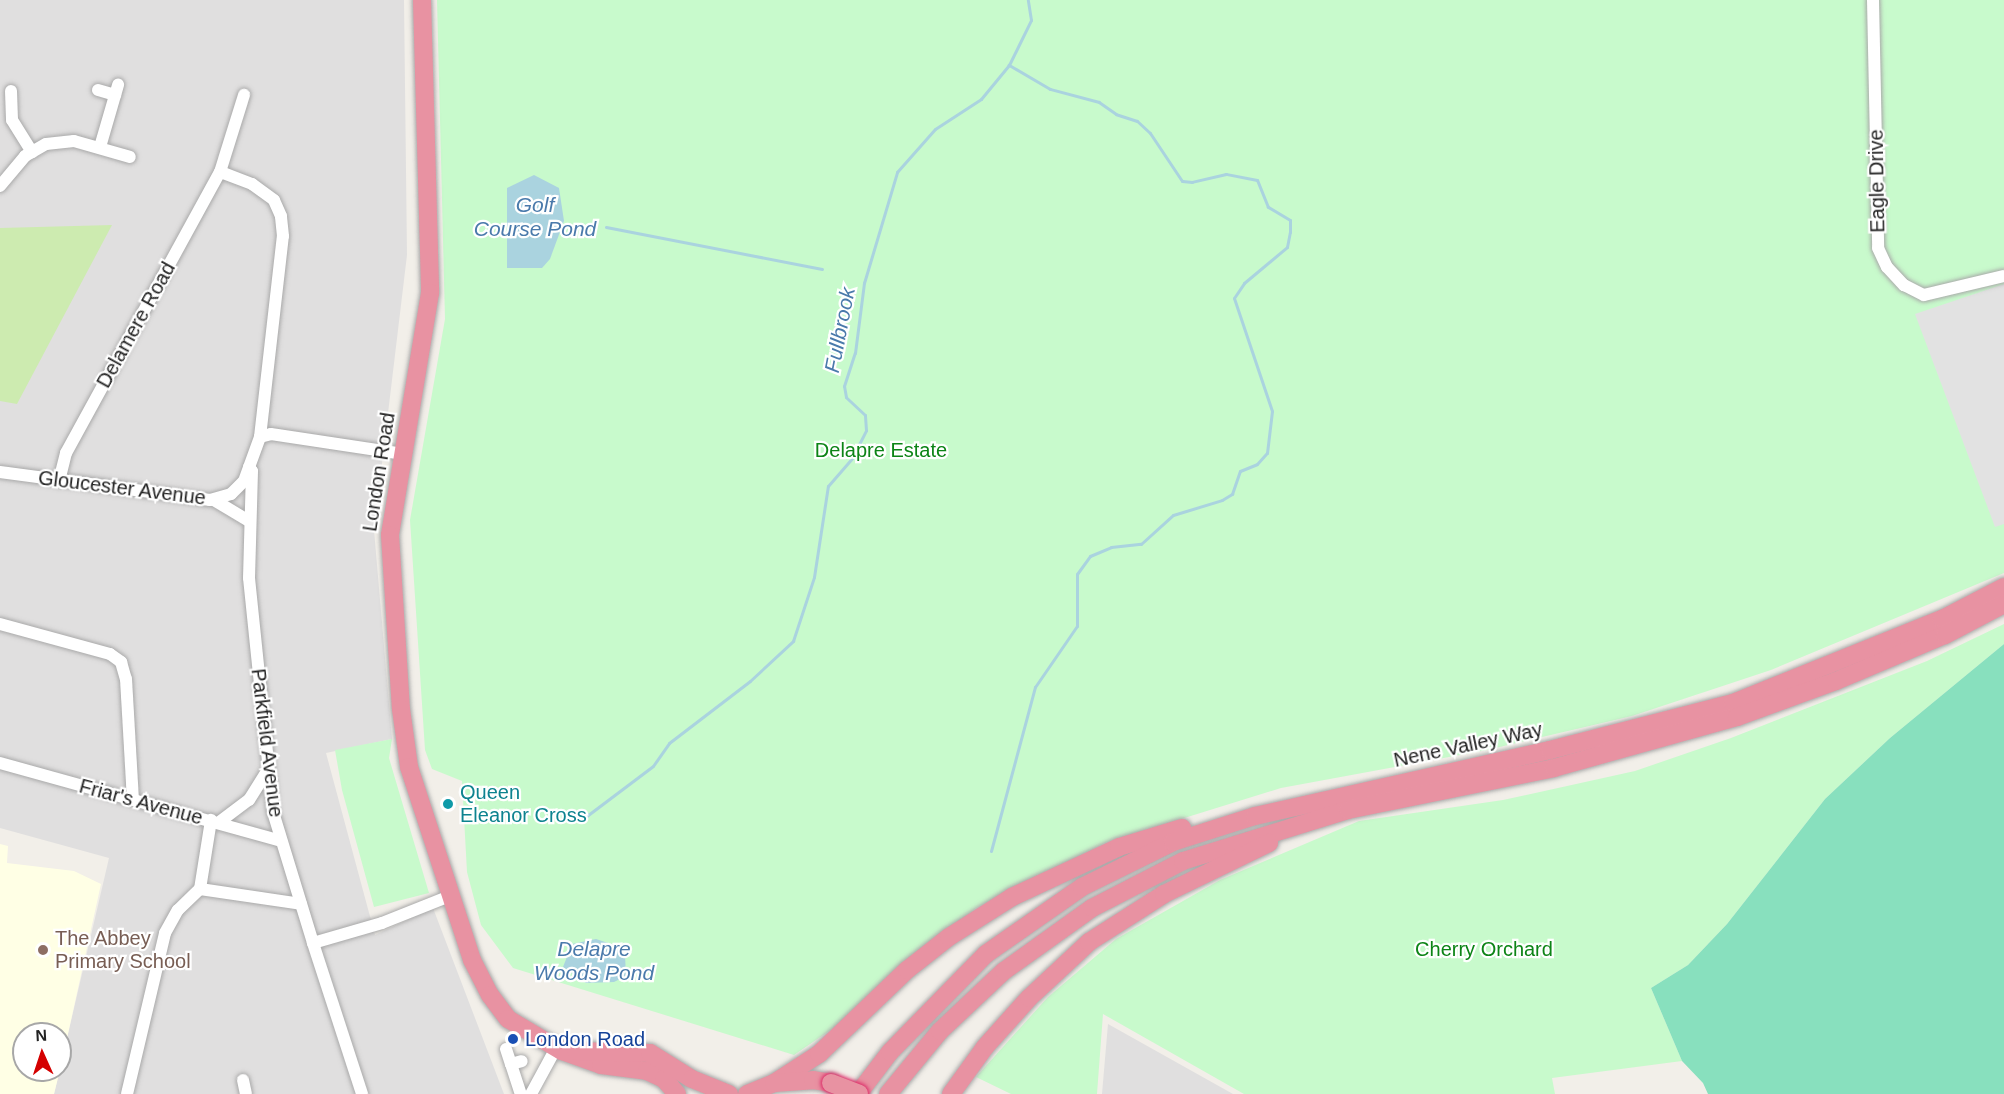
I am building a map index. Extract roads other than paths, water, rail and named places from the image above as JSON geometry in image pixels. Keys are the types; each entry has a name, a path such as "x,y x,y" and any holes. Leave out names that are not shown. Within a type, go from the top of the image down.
{"highway":[{"name":"London Road","path":"422,0 430,293 423,350 402,454 390,535 401,709 409,767 472,960 490,995 508,1019 559,1049 601,1065 647,1071 664,1079 678,1094"},
{"name":"Nene Valley Way","path":"858,1094 890,1052 986,954 1082,887 1173,842 1266,813 1431,777 1733,703 1942,619 2004,587"},
{"name":"Nene Valley Way","path":"888,1094 976,995 1048,937 1132,885 1183,861 1348,810 1554,768 1737,717 1836,681 1945,635 2004,604"},
{"path":"747,1094 774,1083 819,1054 907,970 949,937 1012,897 1070,867 1119,847 1243,811 1332,789 1431,777"},
{"path":"951,1094 985,1047 1029,998 1089,942 1164,894 1231,859 1348,810"},
{"name":"London Road","path":"559,1049 650,1053 692,1079 729,1094"},
{"path":"774,1083 813,1080 831,1083 858,1094"}],"street":[{"name":"Eagle Drive","path":"1873,0 1878,248 1887,267 1904,285 1924,295 2004,276"},
{"path":"98,90 116,90 100,147"},
{"name":"Delamere Road","path":"59,481 66,453 220,172 244,95"},
{"path":"7,98 12,120 32,152"},
{"path":"0,186 32,152 62,142 100,147 130,157"},
{"path":"220,172 252,184 274,200 281,216 283,236 260,437 271,434 402,454"},
{"name":"Gloucester Avenue","path":"0,472 214,500 238,489 260,437"},
{"name":"Parkfield Avenue","path":"249,467 252,471 249,578 268,770 281,841 362,1094"},
{"path":"214,500 249,521"},
{"path":"0,624 110,654 121,662 126,679 133,800"},
{"name":"Friar's Avenue","path":"0,763 281,841"},
{"path":"127,1094 165,933 178,910 200,889 215,822 249,801 268,770"},
{"path":"200,889 301,904"},
{"path":"313,943 382,923 450,896"},
{"path":"506,1049 516,1063 521,1094"},
{"path":"531,1094 559,1049"},
{"path":"243,1080 246,1094"}],"water":[{"name":"Golf Course Pond","path":"534,175 559,188 564,221 550,259 542,268 507,268 507,188"},
{"name":"Delapre Woods Pond","path":"596,939 614,945 625,955 626,976 614,982 586,983 563,967 572,944"}],"waterway":[{"name":"Fullbrook","path":"584,818 653,766 669,743 750,681 793,641 814,577 828,486 852,458 866,430 865,415 846,397 844,386 855,353 864,283 897,172 935,129 981,99 1009,65 1031,20 1028,0"},
{"path":"991,851 1035,687 1077,626 1077,574 1090,556 1111,547 1141,544 1173,515 1222,500 1232,494 1240,471 1257,464 1267,453 1272,411 1234,298 1244,283 1287,247 1290,232 1290,220 1268,207 1257,180 1226,174 1192,182 1182,181 1150,133 1137,121 1116,114 1099,102 1050,89 1009,65"},
{"path":"606,227 822,269"}],"place":[{"name":"Queen Eleanor Cross","path":"448,804"},
{"name":"The Abbey Primary School","path":"43,950"},
{"name":"London Road","path":"513,1039"}],"park label":[{"name":"Delapre Estate","path":"881,450"},
{"name":"Cherry Orchard","path":"1484,949"}]}
